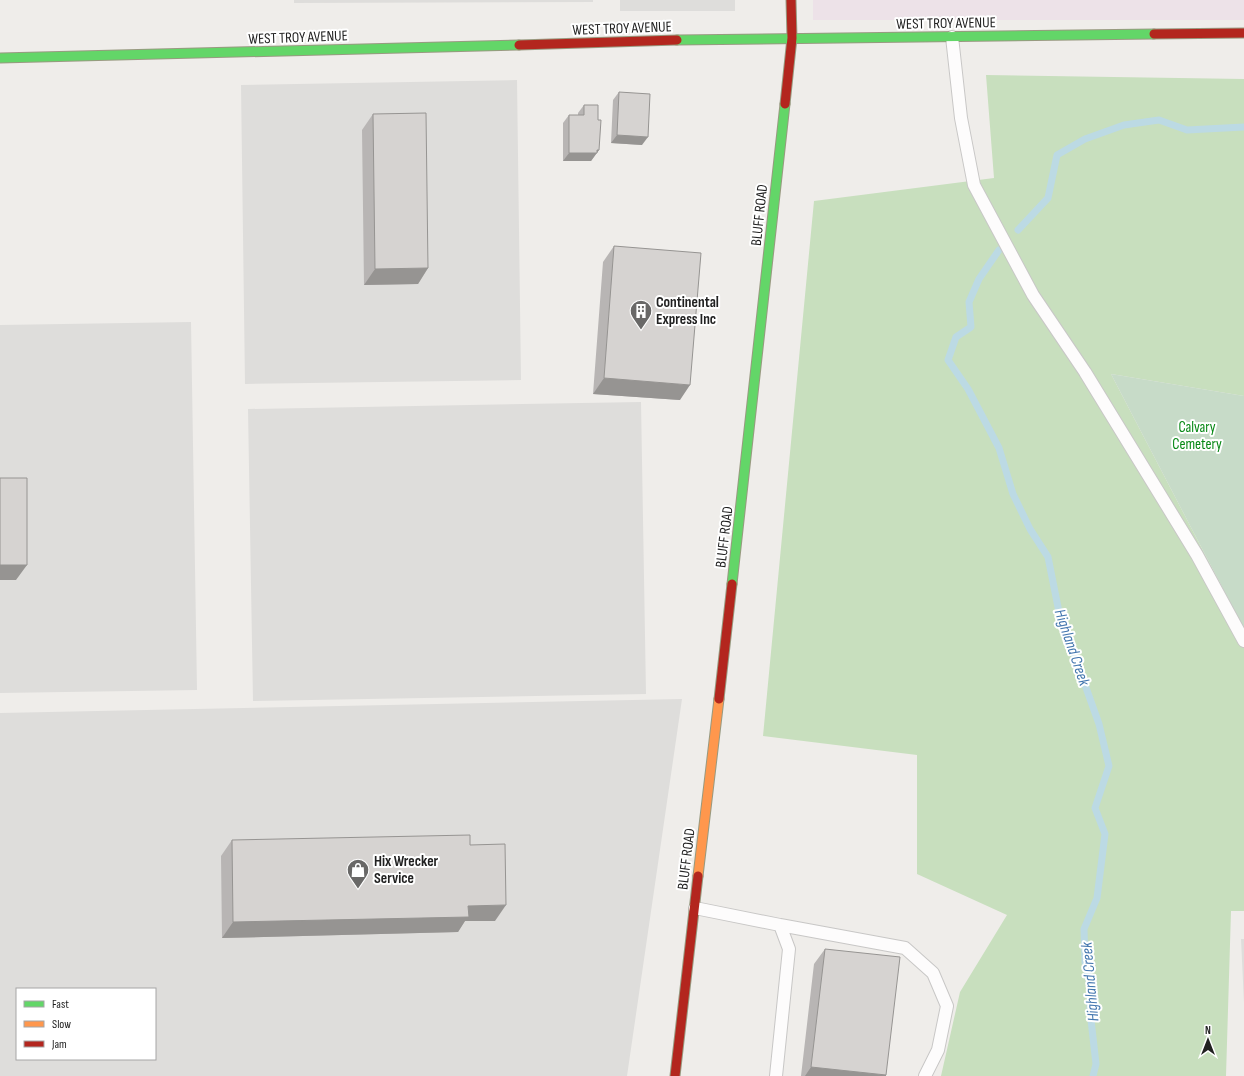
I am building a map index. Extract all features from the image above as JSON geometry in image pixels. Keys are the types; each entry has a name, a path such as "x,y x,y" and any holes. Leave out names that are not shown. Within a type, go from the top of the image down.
{"main road":[{"name":"BLUFF ROAD","path":"675,1076 755,384 792,38 791,0"},
{"name":"WEST TROY AVENUE","path":"0,58 792,38 1244,33"}],"lane":[{"path":"952,37 961,118 974,185 1033,295 1085,372 1197,555 1244,641"},
{"path":"695,908 905,948 933,973 947,1006 938,1050 925,1076"},
{"path":"776,1076 789,948 780,925"}],"shaded area":[{"path":"294,0 593,0 593,2 294,3"},
{"path":"620,0 735,0 735,11 620,11"},
{"path":"813,0 1244,0 1244,20 813,20"},
{"path":"517,80 521,380 245,384 241,85"},
{"path":"191,322 197,690 0,693 0,325"},
{"path":"641,402 646,694 253,701 248,409"},
{"path":"682,699 627,1076 0,1076 0,713"},
{"path":"1241,939 1244,939 1244,1003"}],"green space":[{"path":"986,75 1244,79 1244,396 1111,374 1244,629 1244,911 1231,911 1226,1076 941,1076 960,992 1007,915 917,874 917,755 763,736 814,201 994,178"},
{"name":"Calvary Cemetery","path":"1111,374 1244,396 1244,629"}],"building":[{"path":"619,92 650,94 648,137 617,135"},
{"path":"584,105 598,105 598,120 601,120 599,150 597,150 597,153 569,153 569,115 584,115"},
{"path":"426,113 428,268 375,269 373,114"},
{"name":"Continental Express Inc","path":"614,246 701,253 690,385 604,378"},
{"path":"0,478 27,478 27,565 0,565"},
{"name":"Hix Wrecker Service","path":"470,835 470,845 505,844 506,905 468,906 469,917 233,922 232,840"},
{"path":"825,949 900,957 886,1075 811,1067"}],"waterway":[{"name":"Highland Creek","path":"1018,230 1048,198 1057,155 1085,139 1124,125 1159,120 1187,130 1244,127"},
{"name":"Highland Creek","path":"999,250 979,279 969,302 971,327 956,337 948,360 968,389 999,448 1013,494 1030,529 1048,557 1059,612 1099,724 1109,766 1095,808 1105,834 1097,898 1084,929 1085,962 1090,985 1090,1011 1096,1064 1093,1076"}],"traffic: fast":[{"path":"677,40 1154,34"},
{"path":"0,58 519,45"},
{"path":"732,584 785,104"}],"traffic: slow":[{"path":"698,876 719,699"}],"traffic: jam":[{"path":"785,104 792,38 791,0"},
{"path":"1154,34 1244,33"},
{"path":"519,45 677,40"},
{"path":"719,699 732,584"},
{"path":"675,1076 698,876"}],"place":[{"name":"Continental Express Inc","path":"641,330"},
{"name":"Hix Wrecker Service","path":"358,890"}]}
